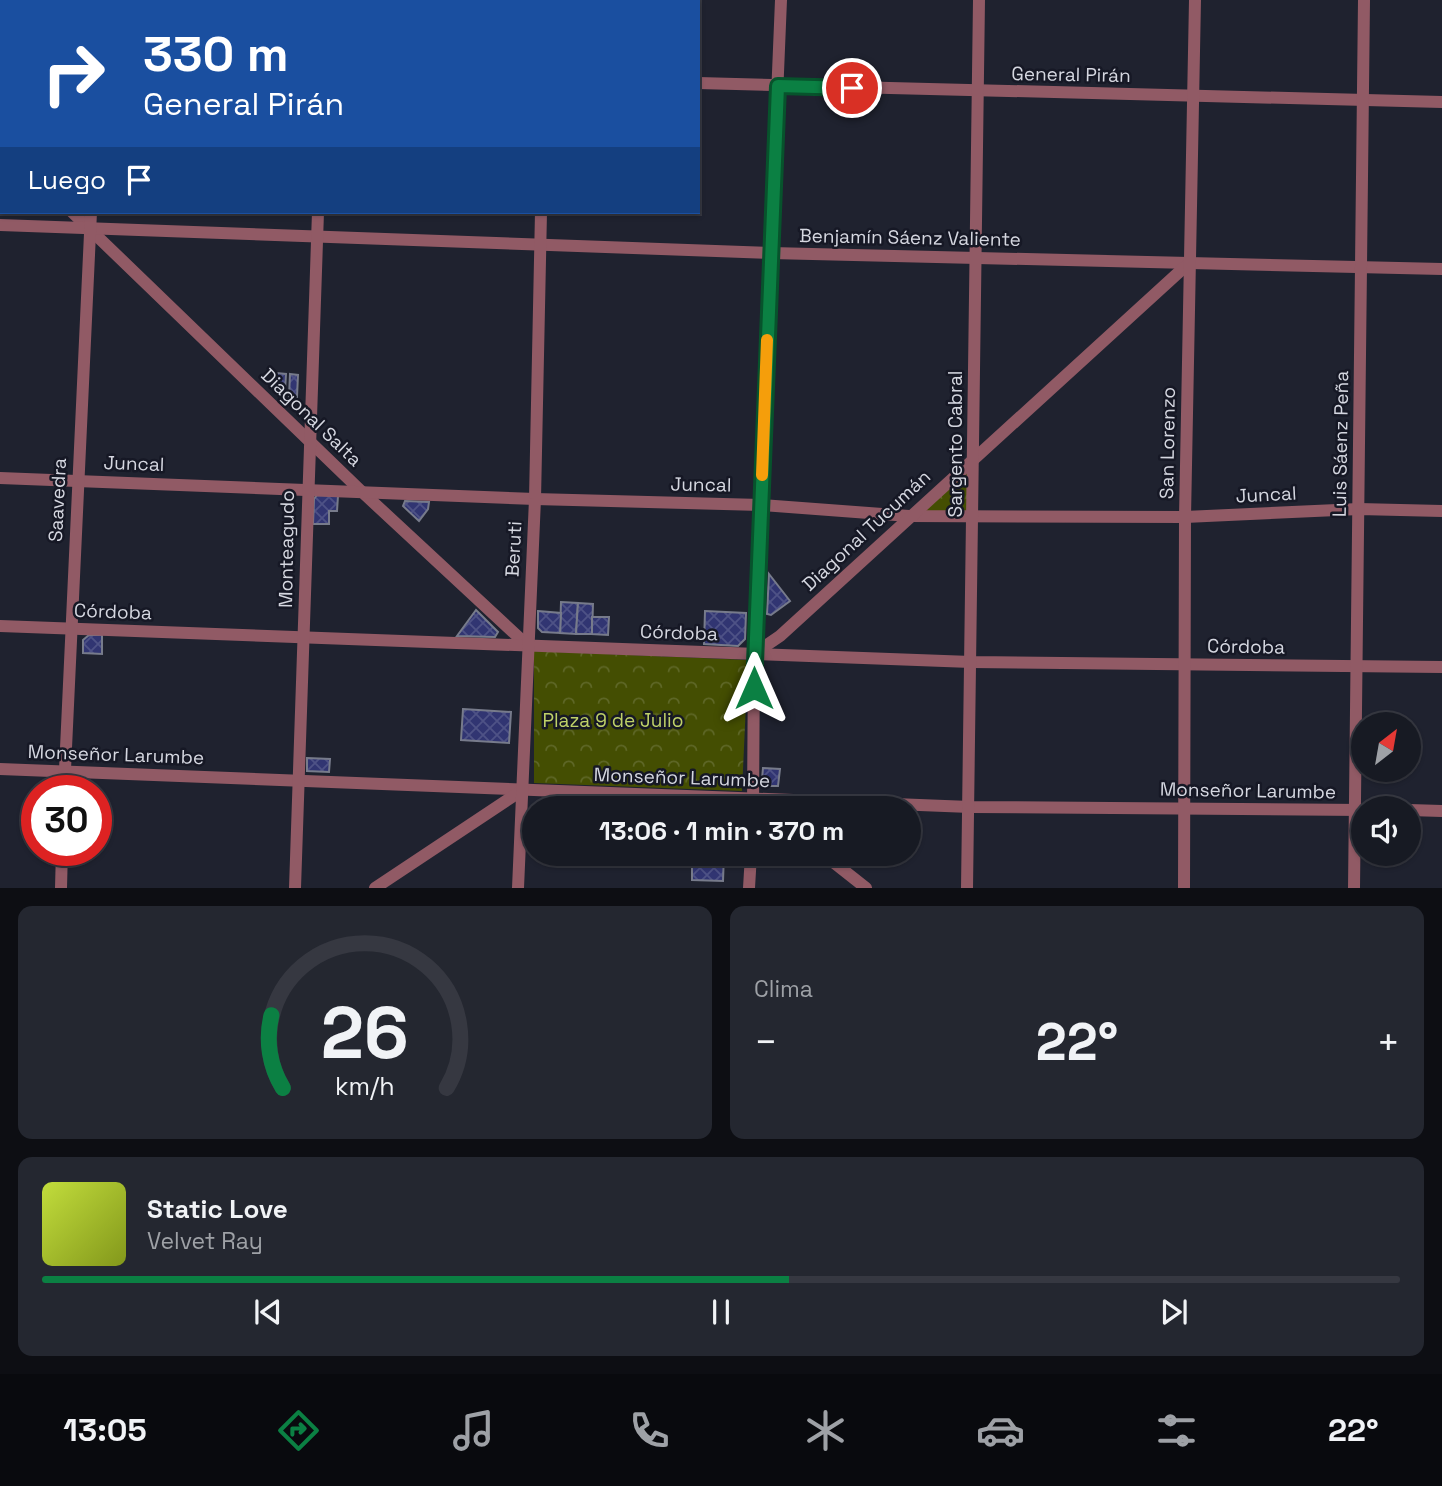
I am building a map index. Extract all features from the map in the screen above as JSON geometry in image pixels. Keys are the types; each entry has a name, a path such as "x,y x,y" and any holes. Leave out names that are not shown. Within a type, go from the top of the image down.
{"street":[{"path":"753,796 754,653 781,0"},
{"name":"Sargento Cabral","path":"967,887 979,0"},
{"name":"San Lorenzo","path":"1184,887 1185,517 1195,0"},
{"name":"Luis Sáenz Peña","path":"1359,796 1357,667 1364,0"},
{"name":"General Pirán","path":"700,83 1442,102"},
{"name":"Diagonal Salta","path":"74,214 360,490 528,646"},
{"name":"Saavedra","path":"65,775 91,214"},
{"name":"Monteagudo","path":"295,887 304,638 306,488 318,214"},
{"name":"Beruti","path":"518,887 535,499 541,214"},
{"name":"Benjamín Sáenz Valiente","path":"0,225 540,242 771,253 1361,270 1442,269"},
{"name":"Diagonal Tucumán","path":"754,653 780,636 1189,264"},
{"name":"Juncal","path":"0,478 761,505 909,516 1185,517 1359,509 1442,511"},
{"name":"Córdoba","path":"0,626 971,662 1442,667"},
{"name":"Monseñor Larumbe","path":"0,769 298,779 610,796"},
{"path":"375,887 521,791"},
{"name":"Monseñor Larumbe","path":"921,806 1351,810"},
{"path":"1421,810 1442,811"},
{"path":"61,887 62,866"},
{"path":"749,887 750,866"},
{"path":"839,866 866,887"},
{"name":"Luis Sáenz Peña","path":"1354,887 1355,866"}],"green space":[{"path":"972,459 974,516 909,516"},
{"name":"Plaza 9 de Julio","path":"534,651 748,660 742,791 534,783"}],"building":[{"path":"276,373 286,374 285,391 276,390"},
{"path":"290,374 298,375 297,397 289,397"},
{"path":"317,495 338,496 337,511 329,511 329,524 313,524 314,499"},
{"path":"405,501 429,502 428,509 419,521 403,506"},
{"path":"769,574 790,601 771,615 767,614"},
{"path":"561,602 578,603 576,634 560,633"},
{"path":"578,603 593,604 592,634 576,634"},
{"path":"476,610 498,632 495,637 457,636"},
{"path":"538,611 561,613 560,633 542,632 538,628"},
{"path":"705,611 746,613 745,639 738,646 704,644"},
{"path":"592,617 609,617 608,635 592,634"},
{"path":"89,635 102,635 102,654 83,653 83,640"},
{"path":"463,709 511,712 509,743 461,740"},
{"path":"307,758 330,759 329,772 307,771"},
{"path":"763,768 780,769 778,786 769,786 762,779"},
{"path":"692,866 724,866 723,881 692,880"}],"slow traffic":[{"path":"762,475 767,340"}],"route":[{"path":"754,688 778,86 852,88"}]}
